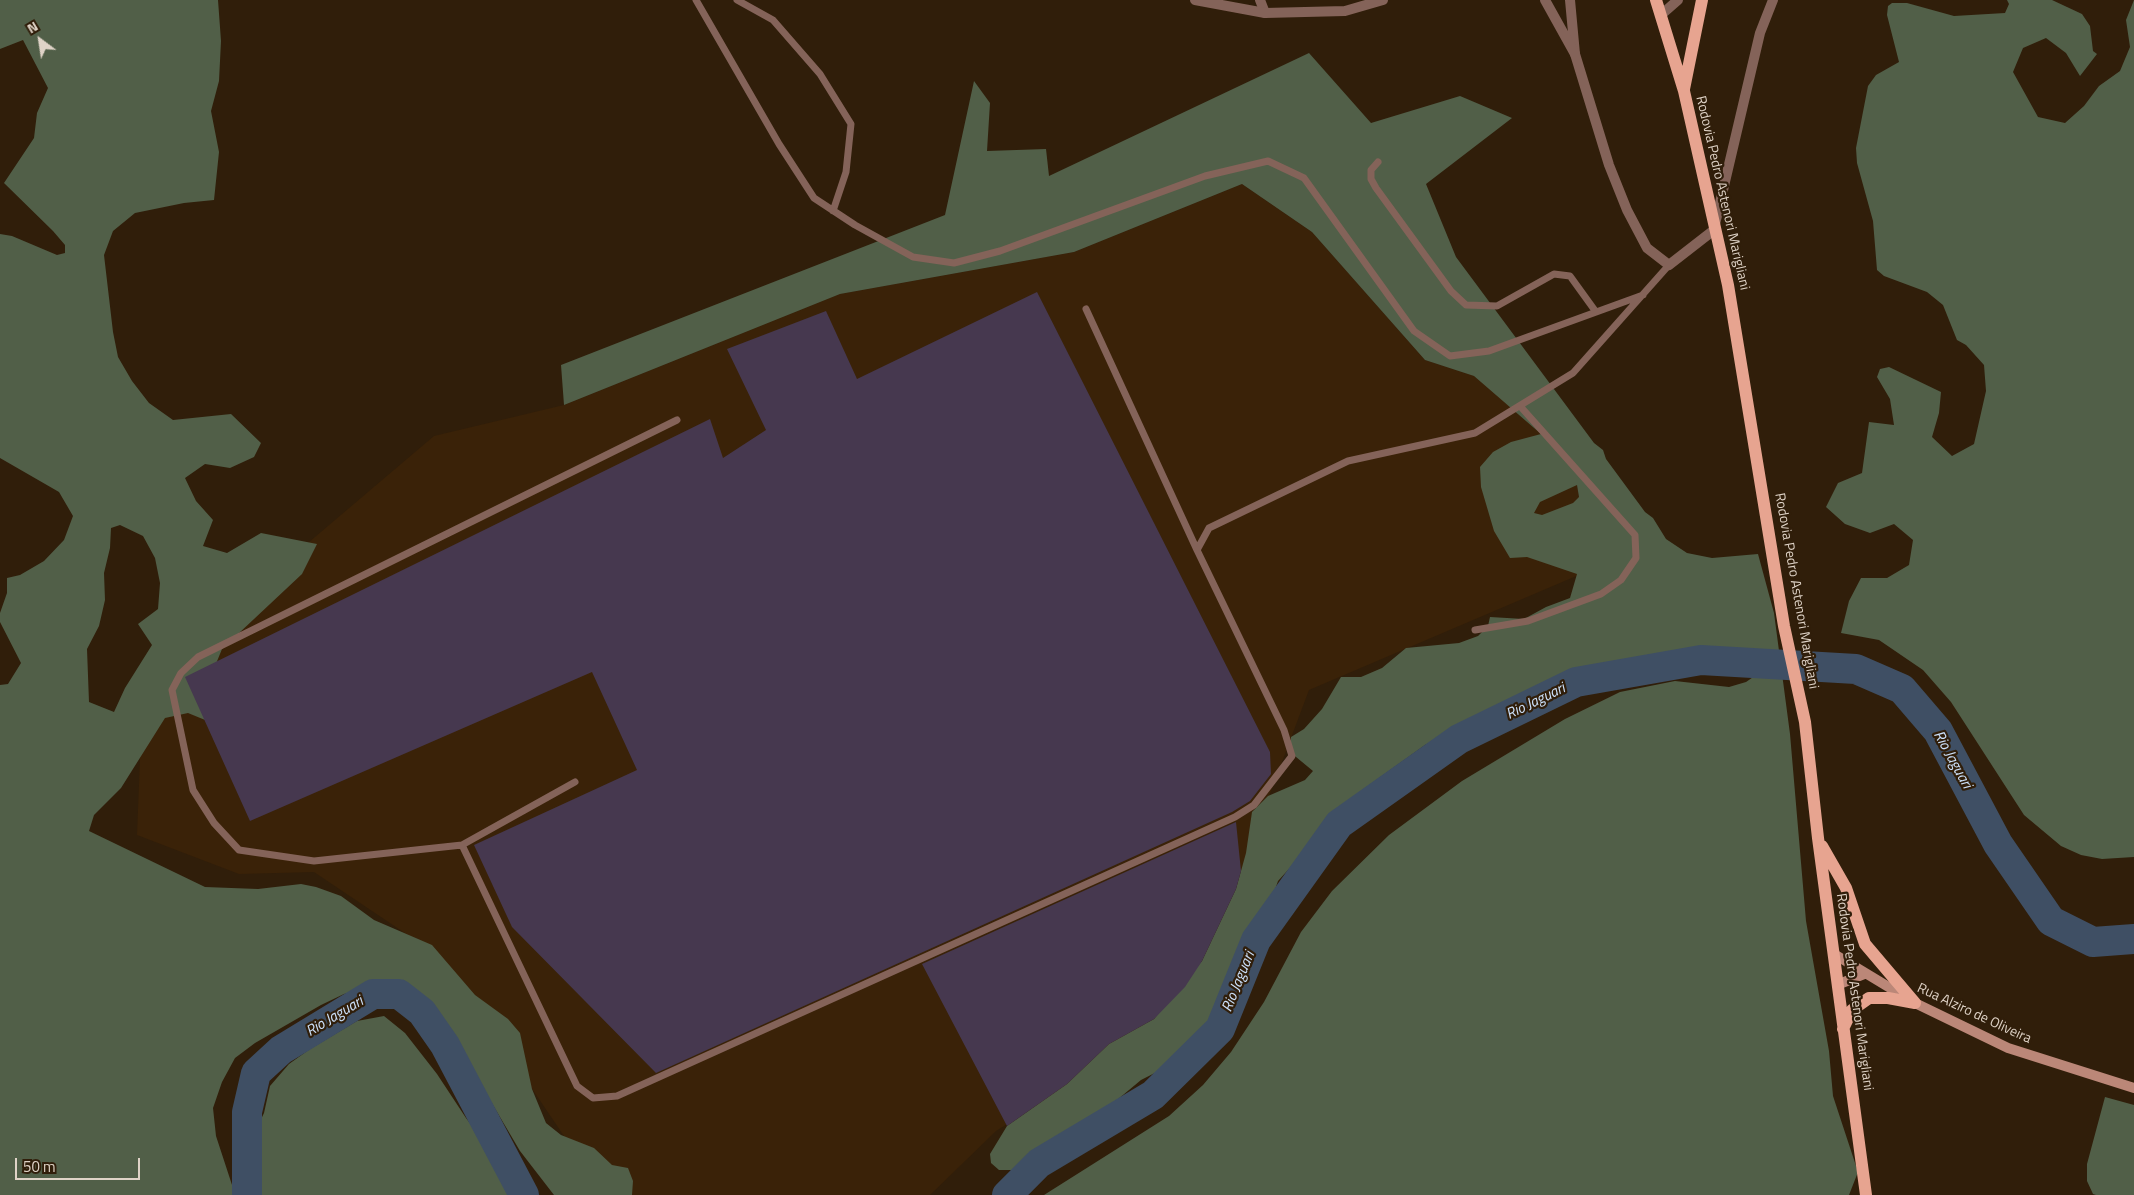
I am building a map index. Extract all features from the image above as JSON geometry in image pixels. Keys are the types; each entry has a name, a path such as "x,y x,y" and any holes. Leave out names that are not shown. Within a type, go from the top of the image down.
{"main road":[{"name":"Rodovia Pedro Astenori Marigliani","path":"1656,0 1662,14 1684,91 1728,285 1784,626 1805,722 1818,838 1866,1195"},
{"path":"1684,91 1702,0"},
{"path":"1818,838 1846,888 1865,944 1915,1003"},
{"name":"Rua Alziro de Oliveira","path":"1834,954 1864,974 1915,1003 2008,1048 2134,1088"},
{"path":"1837,985 1864,974"},
{"path":"1843,1028 1852,1010 1869,998 1888,998 1915,1003"}],"street":[{"path":"1195,0 1265,13 1345,12 1383,0"},
{"path":"1260,0 1265,13"},
{"path":"1545,0 1575,54"},
{"path":"1570,0 1575,54 1609,165 1627,210 1647,248 1669,266 1714,230 1760,33 1773,0"},
{"path":"1662,14 1678,0"}],"lane":[{"path":"696,0 779,144 814,198 855,226 913,257 954,263 1000,251 1205,176 1268,161 1304,178 1414,331 1450,356 1489,351 1643,295"},
{"path":"737,0 773,20 820,74 851,124 846,172 833,211"},
{"path":"1378,162 1371,170 1371,179 1376,188 1451,291 1466,305 1497,306 1554,274 1570,276 1596,312"},
{"path":"1197,550 1209,528 1348,461 1475,433 1520,406 1573,372 1669,266"},
{"path":"462,845 577,1086 593,1098 617,1096 1236,817 1254,805 1292,756 1284,730 1197,550 1086,309"},
{"path":"1474,630 1528,622 1600,594 1621,580 1636,558 1634,535 1520,406"},
{"path":"575,782 462,845 314,861 239,850 214,822 193,790 172,690 181,673 198,657 677,420"}],"shaded area":[{"path":"1242,184 1312,232 1425,360 1474,376 1574,461 1579,497 1581,574 1309,690 1241,871 1134,1045 996,1131 930,1195 618,1195 566,1139 445,960 314,872 239,874 137,835 143,683 434,436 564,405 840,294 1074,252"}],"green space":[{"path":"0,0 218,0 221,41 219,81 211,111 219,152 214,200 184,203 135,213 113,231 104,255 113,332 118,357 132,381 149,403 173,420 231,414 261,443 254,457 230,468 205,464 185,478 196,501 213,520 203,546 227,553 261,533 317,544 302,574 222,649 207,686 210,722 188,713 165,718 121,788 94,815 89,831 205,887 258,889 301,884 316,887 341,896 374,920 432,945 475,995 508,1019 520,1033 532,1089 546,1123 561,1135 594,1148 612,1165 628,1168 633,1181 632,1195 554,1195 520,1151 454,1039 439,1019 416,1006 395,988 370,987 344,994 321,1005 255,1043 235,1058 222,1082 213,1108 216,1136 233,1188 233,1195 0,1195 0,685 8,684 21,663 0,622 0,613 7,593 7,578 20,575 44,561 64,540 73,516 59,492 0,458 0,234 12,236 57,255 65,253 65,245 4,183 34,138 37,113 48,88 23,40 0,49","holes":["120,525 143,536 155,558 160,583 158,609 138,624 152,645 125,688 114,712 89,702 87,649 99,626 105,600 104,573 110,548 111,528"]},
{"path":"2007,0 2052,0 2082,14 2090,26 2093,51 2097,54 2080,76 2066,53 2046,38 2023,48 2013,72 2038,117 2065,123 2084,106 2099,86 2120,71 2130,47 2126,20 2134,0 2134,857 2102,859 2081,855 2061,846 2024,815 1951,702 1923,670 1879,640 1841,633 1849,601 1861,578 1887,578 1909,565 1913,540 1894,524 1870,533 1845,524 1826,507 1838,483 1862,473 1869,422 1894,425 1890,399 1877,377 1880,369 1889,367 1941,392 1939,413 1932,437 1952,456 1974,444 1986,391 1984,365 1966,345 1957,340 1943,305 1927,292 1884,276 1877,270 1873,221 1857,163 1856,148 1868,86 1876,75 1899,62 1887,15 1888,6 1892,3 1907,3 1954,16 2005,13 2009,4"},
{"path":"1309,53 1371,123 1460,96 1512,118 1426,184 1456,257 1594,443 1603,450 1606,459 1645,512 1653,518 1666,539 1687,553 1712,558 1758,554 1774,613 1790,734 1806,921 1829,1051 1833,1096 1858,1172 1849,1195 1044,1195 1169,1116 1203,1085 1231,1052 1264,1002 1301,932 1332,891 1389,835 1462,781 1565,719 1620,692 1675,681 1729,687 1746,682 1759,673 1758,666 1752,662 1710,648 1597,668 1567,678 1513,706 1476,720 1425,745 1357,794 1278,881 1243,983 1223,1030 1214,1043 1141,1080 1045,1160 1020,1170 999,1170 991,1163 990,1154 1007,1126 1067,1084 1109,1044 1154,1019 1202,961 1236,889 1246,853 1252,812 1268,796 1305,780 1313,771 1290,752 1291,737 1304,729 1322,709 1341,677 1361,677 1382,668 1406,648 1459,643 1478,636 1488,626 1490,617 1524,619 1546,607 1570,598 1577,574 1527,557 1510,558 1494,531 1481,487 1480,467 1493,452 1511,442 1541,434 1474,376 1425,360 1312,232 1242,184 1074,252 840,294 564,405 561,365 945,215 974,81 990,103 987,151 1046,149 1049,176","holes":["1577,485 1579,497 1573,503 1542,515 1534,513 1540,502"]},
{"path":"384,1016 405,1033 437,1074 466,1118 497,1159 517,1195 254,1195 253,1136 264,1113 270,1086 289,1064 310,1049 357,1021"},
{"path":"2105,1097 2134,1105 2134,1195 2096,1195 2093,1194 2087,1181 2087,1164"}],"building":[{"path":"1037,292 1270,752 1271,774 1250,801 1232,812 656,1073 512,927 474,845 637,770 592,672 250,821 185,677 710,419 723,458 766,430 727,349 826,311 857,379"},
{"path":"1236,822 1241,871 1236,889 1202,961 1185,987 1154,1019 1109,1044 1067,1084 1007,1126 922,964"}],"waterway":[{"name":"Rio Jaguari","path":"1007,1195 1039,1163 1153,1095 1220,1029 1256,940 1339,824 1459,739 1576,682 1701,660 1856,669 1902,689 1938,731 1998,844 2051,921 2093,942 2134,939"},
{"name":"Rio Jaguari","path":"247,1195 247,1112 256,1073 281,1050 373,994 399,994 422,1012 445,1045 524,1195"}]}
